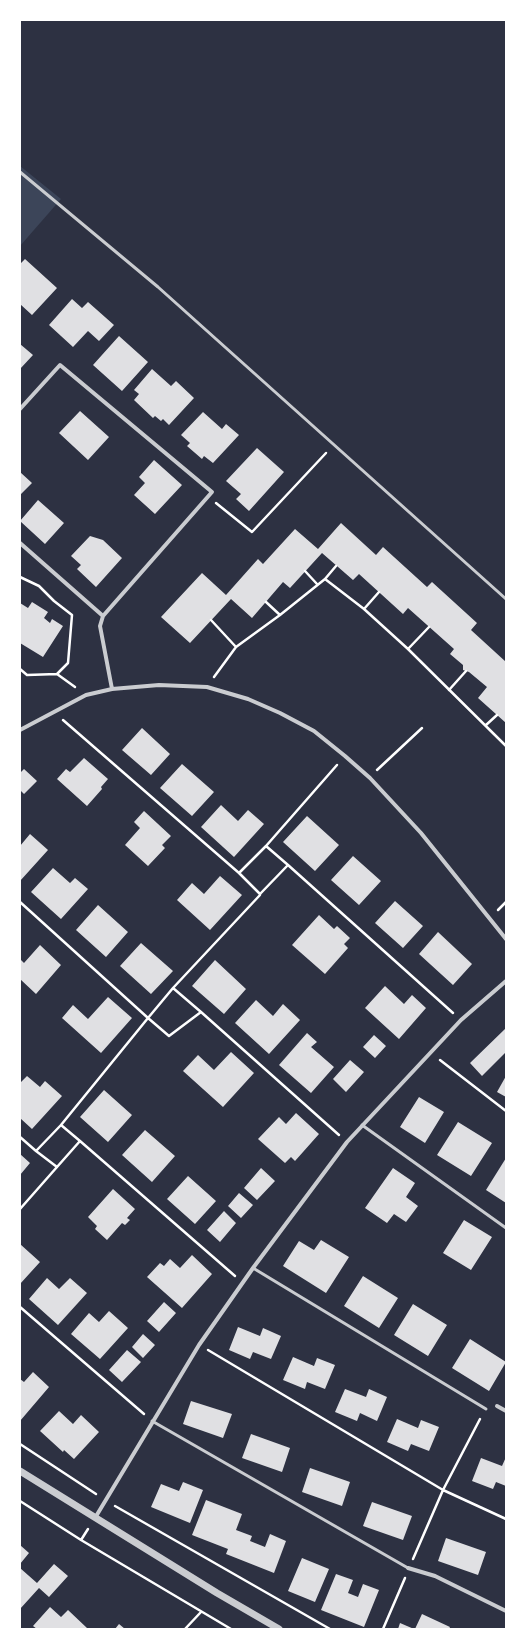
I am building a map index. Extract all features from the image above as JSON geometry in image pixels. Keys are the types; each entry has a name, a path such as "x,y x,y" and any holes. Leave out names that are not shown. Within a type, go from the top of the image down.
{"street":[{"path":"20,409 60,365 212,492 103,616 100,626 112,689"},
{"path":"20,543 103,616"},
{"path":"20,730 86,696 112,689 159,685 207,687 248,699 280,713 314,731 370,778 421,833 506,939"},
{"path":"95,1518 199,1345 242,1283 347,1142 461,1020 506,981"},
{"path":"497,1406 506,1411"},
{"path":"20,1471 217,1593 279,1629"},
{"path":"408,1568 435,1576 506,1611"}],"lane":[{"path":"20,172 158,287 506,599"},
{"path":"362,1125 506,1228"},
{"path":"253,1268 486,1409"},
{"path":"152,1421 408,1568"}],"path":[{"path":"208,497 252,532 333,445"},
{"path":"207,687 236,647 280,615 325,579 336,566"},
{"path":"305,572 318,584"},
{"path":"20,577 39,586 54,601 72,615 68,663 58,674"},
{"path":"325,579 364,610 408,649 506,746"},
{"path":"364,610 379,592"},
{"path":"266,602 280,615"},
{"path":"211,620 236,647"},
{"path":"408,649 429,627"},
{"path":"20,669 27,675 58,674 86,696"},
{"path":"449,690 466,671"},
{"path":"53,712 260,894"},
{"path":"486,725 497,715"},
{"path":"370,778 422,728"},
{"path":"239,874 266,846 345,756"},
{"path":"266,846 461,1020"},
{"path":"36,1151 61,1125 173,988 288,865"},
{"path":"20,902 169,1036 201,1012"},
{"path":"173,988 347,1142"},
{"path":"430,1052 506,1111"},
{"path":"61,1125 242,1283"},
{"path":"20,1137 57,1167"},
{"path":"20,1209 80,1141"},
{"path":"20,1307 152,1421"},
{"path":"199,1345 444,1490 506,1519"},
{"path":"383,1629 408,1568 444,1490 486,1409"},
{"path":"20,1444 105,1500 330,1629"},
{"path":"20,1501 81,1540 231,1629"},
{"path":"185,1629 201,1612"}],"shaded area":[{"path":"20,166 61,199 20,246"}],"building":[{"path":"25,259 57,288 32,315 20,304 20,264"},
{"path":"72,299 82,308 88,302 114,325 99,341 88,331 73,347 49,325"},
{"path":"119,336 148,362 122,391 93,365"},
{"path":"20,344 33,355 20,369"},
{"path":"152,369 171,386 176,381 194,398 169,425 163,419 161,421 155,416 153,418 134,400 139,394 134,390"},
{"path":"80,411 109,437 88,460 59,433"},
{"path":"203,412 222,429 226,424 239,435 213,463 204,456 202,459 187,446 190,443 181,435"},
{"path":"257,448 284,472 249,511 236,499 241,494 226,481"},
{"path":"154,460 182,485 155,514 134,495 145,483 139,477"},
{"path":"20,472 32,483 20,495"},
{"path":"38,500 64,523 45,544 20,521"},
{"path":"341,523 376,555 383,547 427,587 432,582 477,623 471,630 506,662 506,723 478,698 487,687 469,672 463,670 463,665 450,654 454,649 408,608 403,614 359,574 353,580 322,553 290,588 283,582 252,618 231,599 190,643 161,617 202,573 226,595 258,559 263,564 295,529 318,549"},
{"path":"90,536 103,540 122,558 96,587 77,569 81,565 71,556"},
{"path":"32,602 48,612 44,618 50,623 52,619 63,626 43,657 20,643 20,603 28,608"},
{"path":"142,728 170,754 151,775 122,750"},
{"path":"84,758 108,779 101,787 102,789 87,806 57,779 66,769 70,772"},
{"path":"182,764 214,792 192,816 160,788"},
{"path":"24,769 37,781 24,794 20,790 20,773"},
{"path":"221,805 238,821 248,810 264,824 234,857 201,827"},
{"path":"144,811 171,836 162,845 165,848 148,866 125,845 140,828 134,822"},
{"path":"307,816 339,845 315,871 283,842"},
{"path":"30,834 48,850 20,881 20,846"},
{"path":"353,856 381,881 359,905 331,880"},
{"path":"53,868 70,883 75,878 88,889 61,919 31,892"},
{"path":"220,876 242,895 210,930 177,900 192,883 204,894"},
{"path":"395,901 423,926 403,948 375,923"},
{"path":"98,905 128,932 106,957 76,930"},
{"path":"319,915 334,929 337,926 350,938 344,944 348,948 325,974 292,945"},
{"path":"438,932 472,964 453,985 419,954"},
{"path":"141,943 173,971 151,994 120,966"},
{"path":"40,945 61,965 36,994 20,979 20,959 24,963"},
{"path":"215,960 246,989 224,1014 192,986"},
{"path":"385,986 404,1004 412,995 426,1008 399,1039 365,1008"},
{"path":"108,997 132,1018 101,1053 62,1018 73,1005 88,1019"},
{"path":"256,1000 273,1016 283,1004 300,1020 269,1054 235,1023"},
{"path":"506,1028 506,1052 482,1076 470,1063"},
{"path":"307,1033 317,1042 311,1047 334,1067 311,1093 279,1065"},
{"path":"374,1035 386,1046 375,1058 363,1047"},
{"path":"231,1052 254,1073 223,1107 183,1071 198,1055 214,1070"},
{"path":"350,1060 364,1072 346,1092 333,1079"},
{"path":"27,1076 40,1087 45,1081 62,1096 32,1129 20,1118 20,1083"},
{"path":"506,1076 506,1097 497,1092"},
{"path":"104,1090 132,1115 108,1142 80,1117"},
{"path":"419,1097 444,1112 425,1143 400,1127"},
{"path":"296,1113 319,1134 295,1161 291,1157 285,1163 258,1139 279,1117 286,1124"},
{"path":"458,1122 492,1143 471,1176 437,1155"},
{"path":"145,1130 175,1156 152,1182 122,1155"},
{"path":"20,1154 30,1163 20,1175"},
{"path":"506,1158 506,1203 486,1190"},
{"path":"261,1168 275,1181 257,1200 244,1188"},
{"path":"393,1168 415,1183 406,1197 418,1206 406,1222 394,1214 387,1223 365,1208"},
{"path":"188,1176 216,1201 195,1224 167,1199"},
{"path":"113,1189 135,1209 127,1218 130,1220 125,1225 122,1223 107,1240 95,1229 97,1226 88,1217"},
{"path":"239,1193 253,1205 241,1218 228,1206"},
{"path":"224,1211 236,1223 220,1242 207,1230"},
{"path":"464,1220 492,1237 471,1270 443,1253"},
{"path":"321,1240 349,1257 326,1293 283,1266 299,1241 314,1250"},
{"path":"20,1244 40,1262 20,1284"},
{"path":"192,1255 212,1274 182,1308 147,1277 160,1263 164,1266 170,1259 180,1268"},
{"path":"363,1276 398,1298 379,1328 344,1306"},
{"path":"47,1278 59,1289 70,1278 87,1293 58,1325 29,1299"},
{"path":"164,1302 176,1313 159,1332 147,1321"},
{"path":"413,1304 447,1325 428,1356 394,1335"},
{"path":"109,1311 128,1328 100,1359 71,1334 89,1313 99,1322"},
{"path":"238,1327 260,1336 263,1328 281,1336 271,1359 253,1352 250,1359 229,1350"},
{"path":"143,1334 155,1345 143,1358 132,1347"},
{"path":"470,1339 506,1362 489,1391 452,1368"},
{"path":"127,1350 141,1362 122,1382 109,1370"},
{"path":"293,1357 314,1366 317,1358 335,1365 325,1389 307,1382 305,1389 283,1380"},
{"path":"33,1372 49,1387 20,1421 20,1379 24,1382"},
{"path":"345,1389 366,1397 369,1389 387,1397 377,1421 360,1413 357,1421 335,1412"},
{"path":"191,1401 232,1414 223,1438 183,1424"},
{"path":"59,1411 73,1424 81,1415 99,1432 74,1459 64,1450 63,1452 40,1431"},
{"path":"397,1419 418,1428 421,1420 439,1427 429,1451 411,1444 408,1451 387,1442"},
{"path":"251,1434 290,1448 282,1472 242,1458"},
{"path":"506,1457 506,1486 496,1482 493,1489 472,1481 481,1458 502,1466"},
{"path":"310,1468 350,1482 342,1506 302,1492"},
{"path":"183,1482 203,1490 190,1523 151,1507 161,1484 179,1491"},
{"path":"206,1500 242,1514 236,1530 252,1536 250,1541 265,1547 270,1534 286,1541 274,1573 226,1554 228,1549 192,1535"},
{"path":"372,1502 412,1516 403,1540 363,1526"},
{"path":"446,1538 486,1552 478,1575 438,1561"},
{"path":"20,1545 29,1553 20,1564"},
{"path":"302,1558 329,1569 315,1602 288,1591"},
{"path":"54,1564 68,1576 49,1597 39,1588 20,1609 20,1568 37,1583"},
{"path":"336,1574 353,1580 348,1593 358,1597 363,1584 379,1590 364,1627 321,1610"},
{"path":"50,1607 61,1617 68,1610 87,1628 37,1629 33,1626"},
{"path":"422,1614 450,1627 449,1629 415,1629"},
{"path":"400,1623 414,1629 398,1629"},
{"path":"119,1624 125,1629 115,1629"}]}
